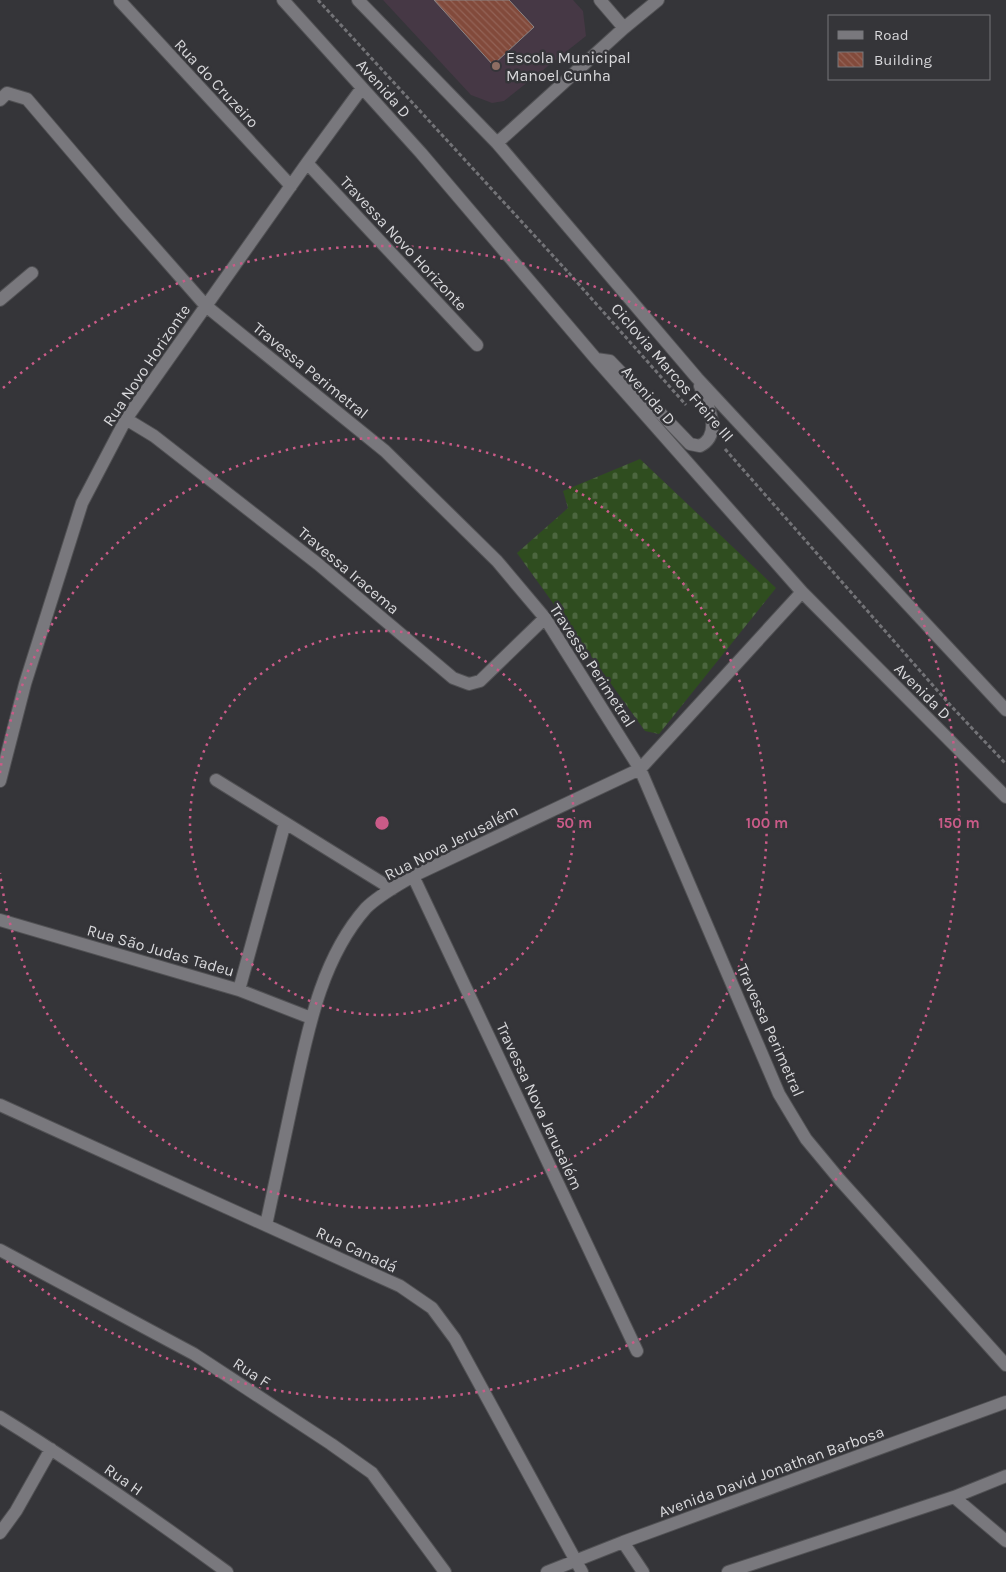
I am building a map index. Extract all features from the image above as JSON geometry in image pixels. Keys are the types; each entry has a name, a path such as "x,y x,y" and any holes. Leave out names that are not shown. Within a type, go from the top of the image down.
{"street":[{"name":"Avenida D","path":"283,0 421,153 596,359 802,592 1006,797"},
{"path":"358,0 497,143 697,378 1006,710"},
{"path":"600,0 624,28"},
{"path":"497,143 624,28 658,0"},
{"name":"Rua do Cruzeiro","path":"120,1 292,186"},
{"name":"Rua Novo Horizonte","path":"0,781 25,684 82,503 126,419 362,88"},
{"name":"Travessa Perimetral","path":"4,96 27,99 206,306 385,451 498,561 545,618 640,769 780,1094 806,1139 840,1180 1006,1365"},
{"name":"Travessa Novo Horizonte","path":"307,163 477,345"},
{"path":"0,300 32,273"},
{"path":"596,359 610,361 690,444 700,446 707,442 712,435 711,411 697,378"},
{"name":"Travessa Iracema","path":"126,419 154,436 318,564 453,678 469,684 480,681 545,618"},
{"name":"Rua Nova Jerusalém","path":"266,1225 311,1018 334,956 353,925 368,907 392,889 414,876 640,769 802,592"},
{"path":"216,780 392,889"},
{"path":"239,990 285,823"},
{"name":"Travessa Nova Jerusalém","path":"414,876 637,1351"},
{"name":"Rua São Judas Tadeu","path":"0,920 239,990 311,1018"},
{"name":"Rua Canadá","path":"0,1105 400,1286 432,1308 455,1338 582,1572"},
{"name":"Rua F","path":"0,1250 194,1354 338,1448 372,1473 445,1572"},
{"name":"Avenida David Jonathan Barbosa","path":"547,1572 623,1542 1006,1402"},
{"name":"Rua H","path":"0,1417 51,1449 227,1572"},
{"path":"0,1533 16,1511 51,1449"},
{"path":"728,1572 954,1497 1006,1476"},
{"path":"954,1497 1006,1541"},
{"path":"623,1542 643,1572"}],"path":[{"name":"Ciclovia Marcos Freire III","path":"318,0 567,271 945,698 1006,764"}],"shaded area":[{"name":"Escola Municipal Manoel Cunha","path":"383,0 573,0 583,11 586,36 504,101 492,103 471,95"}],"green space":[{"path":"640,459 776,588 659,734 645,731 517,553 568,508 563,491"}],"building":[{"path":"434,0 509,0 534,27 493,65"}],"place":[{"name":"Escola Municipal Manoel Cunha","path":"496,66"}]}
